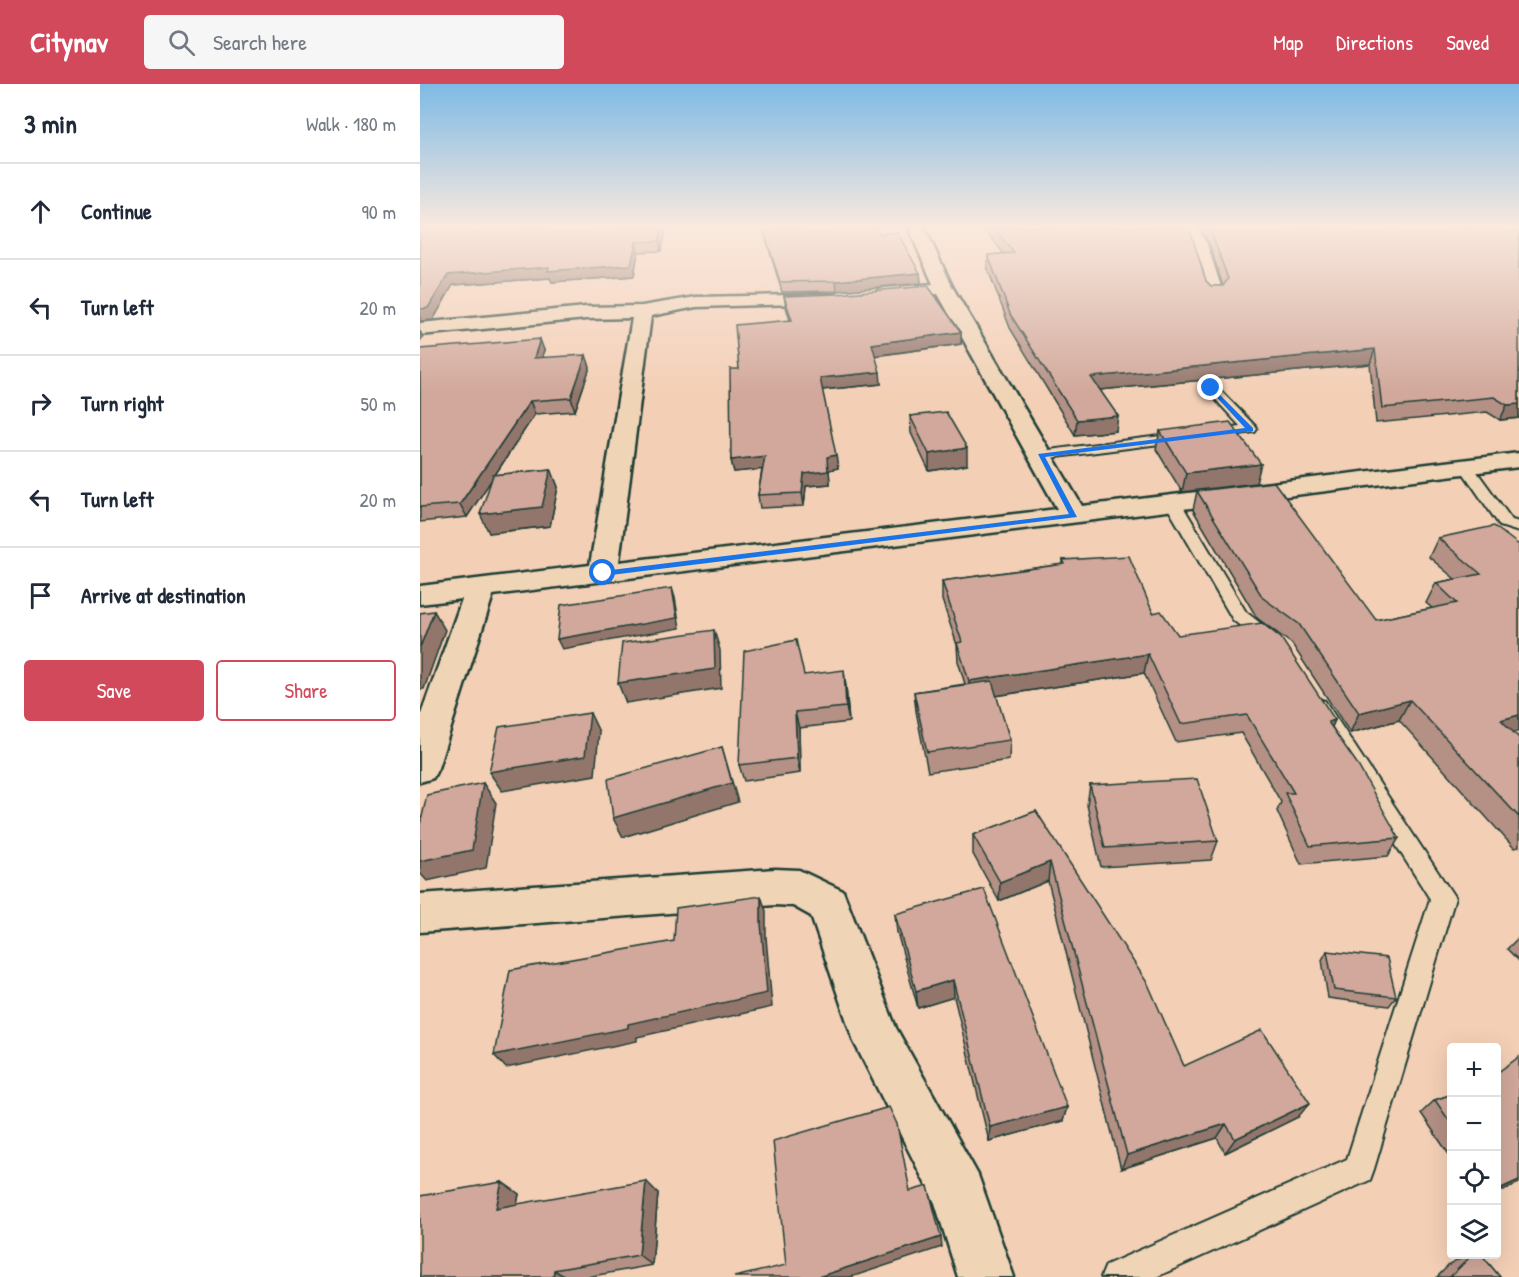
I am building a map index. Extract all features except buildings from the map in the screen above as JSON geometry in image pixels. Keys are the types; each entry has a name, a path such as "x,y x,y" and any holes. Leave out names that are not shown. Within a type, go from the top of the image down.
{"street":[{"path":"942,283 1074,515"},
{"path":"1211,283 1214,293"},
{"path":"872,295 944,288"},
{"path":"420,329 586,313 642,312 696,302 849,297"},
{"path":"603,573 642,312"},
{"path":"420,595 1519,460"},
{"path":"420,768 481,588"},
{"path":"420,913 775,887 799,888 828,904 878,1042 959,1194 986,1277"}],"lane":[{"path":"1041,455 1250,429 1211,388"},
{"path":"1467,468 1506,523 1519,527"},
{"path":"1173,503 1239,616 1282,650 1289,660"},
{"path":"1118,1277 1359,1169 1443,898 1308,690"}],"route":[{"path":"603,573 1074,515 1041,455 1250,429 1211,388"}]}
